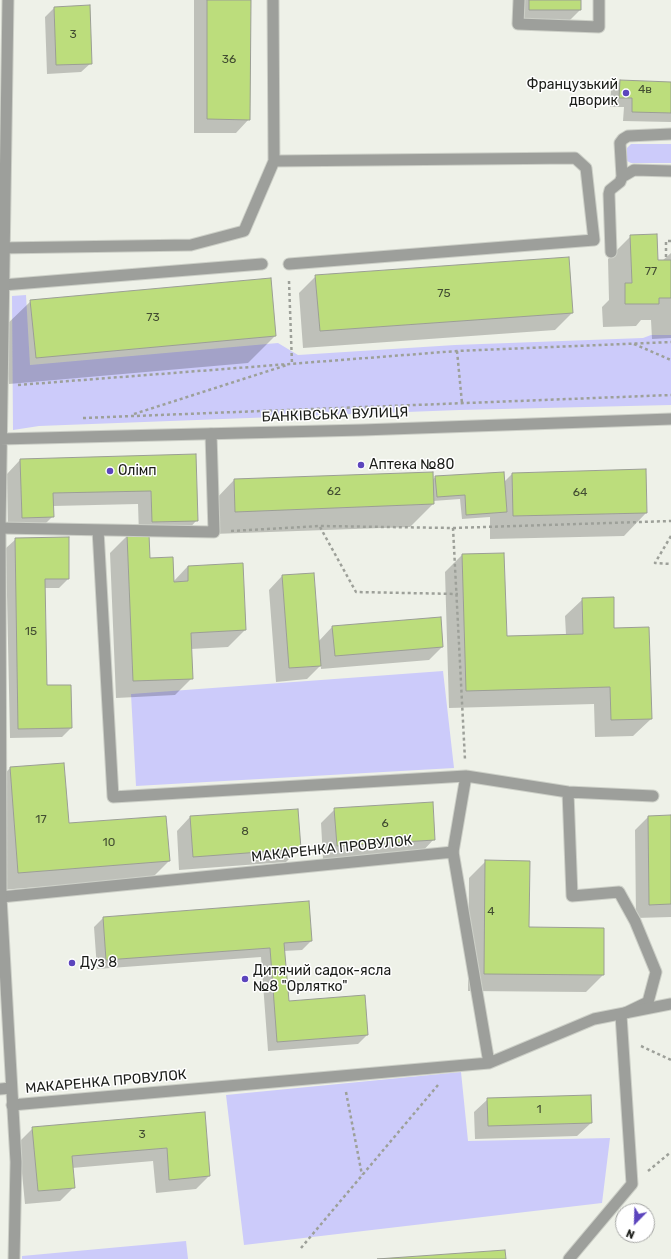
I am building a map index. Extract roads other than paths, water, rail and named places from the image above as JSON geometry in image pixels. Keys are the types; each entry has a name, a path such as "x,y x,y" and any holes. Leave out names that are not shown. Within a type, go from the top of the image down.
{"street":[{"path":"8,0 3,156 2,386 0,439 1,897 16,1162 14,1259"},
{"path":"2,248 191,245 244,231 274,161 273,0"},
{"path":"518,0 518,24 599,27 599,0"},
{"path":"612,252 609,194 610,190 620,182 622,177 620,144 623,139 628,136 671,134"},
{"path":"274,161 575,158 586,168 594,240 289,264"},
{"path":"622,177 634,170 671,171"},
{"path":"3,285 262,264"},
{"name":"БАНКІВСЬКА ВУЛИЦЯ","path":"0,439 362,430 671,419"},
{"path":"0,528 214,532 211,434"},
{"path":"98,530 114,797 466,776 568,792 653,796"},
{"path":"466,776 453,852 489,1062"},
{"path":"568,792 572,896 618,892 635,921 656,972 648,1002 621,1015 632,1184 569,1259"},
{"name":"МАКАРЕНКА ПРОВУЛОК","path":"1,897 453,852"},
{"name":"МАКАРЕНКА ПРОВУЛОК","path":"12,1105 489,1062 594,1019 621,1015 671,1004"},
{"path":"0,1089 11,1088"}],"place":[{"name":"Французький дворик","path":"626,93"},
{"name":"Аптека №80","path":"361,465"},
{"name":"Олімп","path":"110,471"},
{"name":"Дуз 8","path":"72,963"},
{"name":"Дитячий садок-ясла №8 \"Орлятко\"","path":"245,979"}]}
